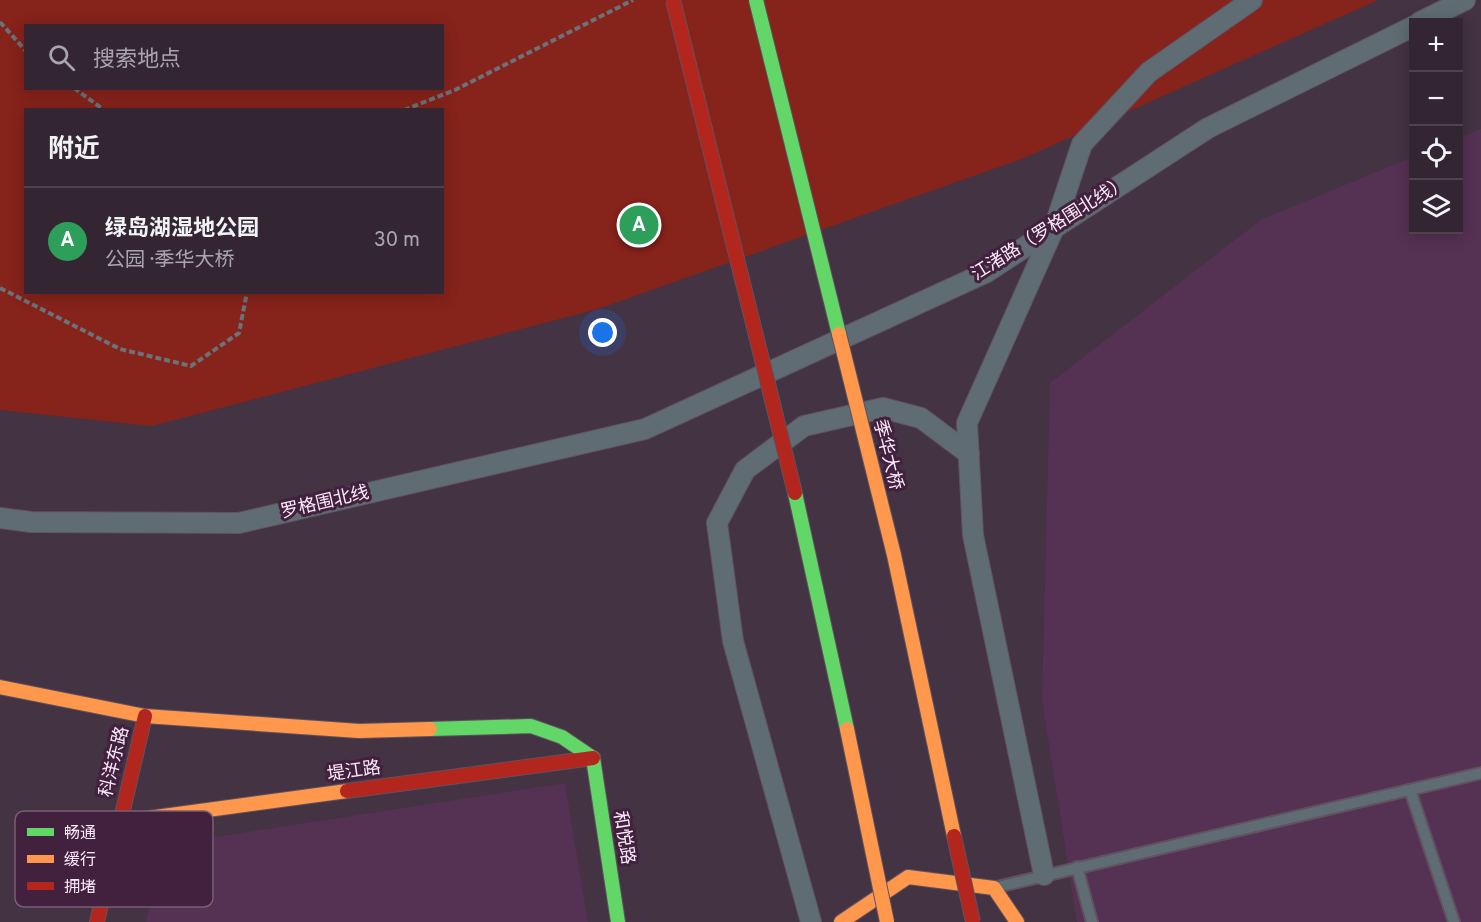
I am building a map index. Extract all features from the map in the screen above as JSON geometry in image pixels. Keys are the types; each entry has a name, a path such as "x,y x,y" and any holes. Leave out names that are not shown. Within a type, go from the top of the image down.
{"main road":[{"path":"673,0 810,554 887,922"},
{"name":"季华大桥","path":"756,0 894,555 974,922"},
{"path":"0,687 145,716 359,731 531,726 562,737 593,758"},
{"name":"科洋东路","path":"122,811 145,716"},
{"name":"堤江路","path":"200,811 593,758"},
{"name":"和悦路","path":"593,758 618,922"},
{"path":"841,922 908,877 994,888 1017,922"},
{"name":"科洋东路","path":"97,922 100,907"}],"street":[{"path":"1044,875 973,535 967,423 1054,228 1082,144 1149,72 1251,0"},
{"path":"1428,18 1465,0"},
{"name":"江渚路（罗格围北线）","path":"645,429 985,273 1208,128 1409,28"},
{"path":"811,922 733,641 717,523 745,470 804,426 883,408 921,418 969,454"},
{"name":"罗格围北线","path":"0,518 31,522 239,524 645,429"}],"lane":[{"path":"994,888 1481,773"},
{"path":"1410,790 1454,922"},
{"path":"1077,867 1092,922"}],"path":[{"path":"409,108 455,90 633,0"},
{"path":"0,22 24,49"},
{"path":"77,90 101,108"},
{"path":"0,288 120,349 191,366 239,333 247,294"}],"shaded area":[{"path":"0,0 1378,0 1024,158 598,309 152,426 0,410"},
{"path":"1481,129 1481,922 1077,922 1042,700 1050,383 1262,219 1409,159 1409,234 1463,234 1463,136"},
{"path":"565,783 588,922 146,922 149,907 213,907 213,837"}],"traffic: fast":[{"path":"756,0 839,334"},
{"path":"795,493 847,729"},
{"path":"430,729 531,726 562,737 593,758"},
{"path":"593,758 618,922"}],"traffic: slow":[{"path":"839,334 894,555 954,836"},
{"path":"0,687 145,716 359,731 430,729"},
{"path":"847,729 887,922"},
{"path":"200,811 347,791"},
{"path":"841,922 908,877 994,888 1017,922"}],"traffic: jam":[{"path":"673,0 795,493"},
{"path":"123,811 145,716"},
{"path":"347,791 593,758"},
{"path":"954,836 973,922"},
{"path":"97,922 100,907"}],"place":[{"name":"绿岛湖湿地公园","path":"639,225"}]}
